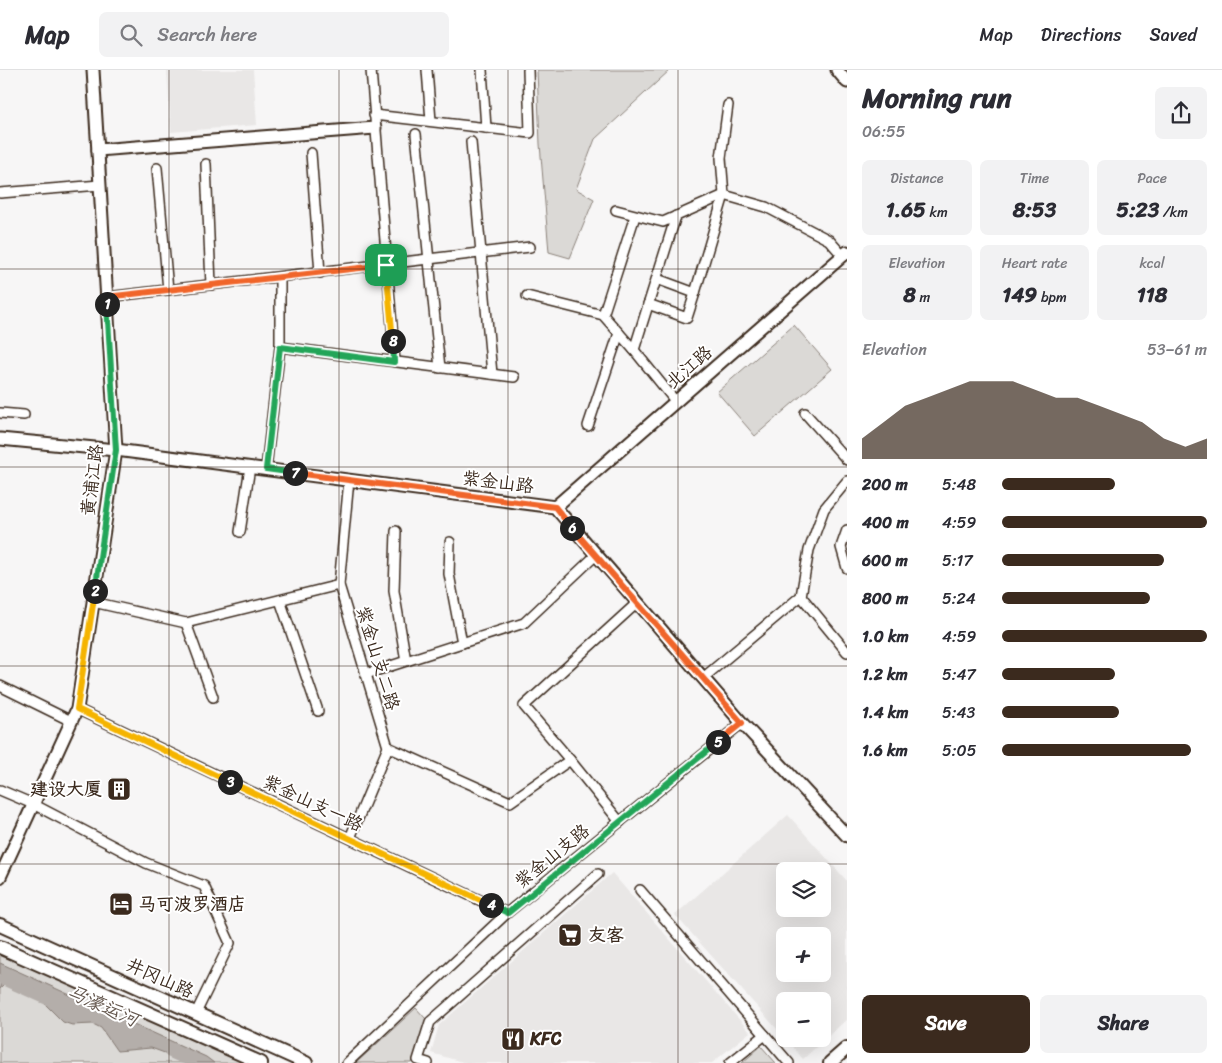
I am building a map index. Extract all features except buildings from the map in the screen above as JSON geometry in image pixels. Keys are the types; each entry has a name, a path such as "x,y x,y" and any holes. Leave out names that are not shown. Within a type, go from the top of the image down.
{"main road":[{"name":"井冈山路","path":"0,925 306,1063"},
{"name":"井冈山路","path":"0,947 261,1063"},
{"path":"830,1063 847,1048"}],"street":[{"name":"黄浦江路","path":"0,877 77,709 116,450 93,70"},
{"path":"371,70 394,362"},
{"path":"427,70 431,121"},
{"path":"482,70 486,128"},
{"path":"374,115 530,133 528,70"},
{"path":"837,70 847,82"},
{"path":"648,304 687,318 724,195 721,158 728,105"},
{"path":"98,150 375,128"},
{"path":"416,134 440,368"},
{"path":"471,142 492,374"},
{"path":"311,153 320,273"},
{"path":"206,164 211,285"},
{"path":"157,168 168,290"},
{"path":"0,193 100,185"},
{"path":"616,210 663,222 724,195 766,207 829,240 845,254"},
{"path":"603,315 635,216"},
{"path":"634,350 676,216"},
{"path":"106,297 530,247"},
{"name":"北江路","path":"555,507 845,254"},
{"path":"266,469 280,347 280,277"},
{"path":"656,279 695,293"},
{"path":"527,296 603,315 676,402"},
{"path":"588,426 619,333"},
{"path":"280,347 514,377"},
{"path":"0,413 24,415"},
{"path":"805,413 847,460"},
{"name":"紫金山路","path":"0,438 116,450 555,507 742,723 847,836"},
{"path":"240,532 250,467"},
{"name":"紫金山支二路","path":"350,480 339,585 388,747"},
{"path":"703,678 801,596 809,550 824,509 847,481"},
{"path":"847,530 841,547 847,568"},
{"path":"396,531 394,592 406,661"},
{"path":"450,542 449,574 462,643"},
{"path":"366,674 524,623 596,555"},
{"path":"93,602 186,623 339,585"},
{"path":"801,596 847,652"},
{"path":"280,600 318,711"},
{"path":"620,822 524,706 637,603"},
{"path":"186,623 213,697"},
{"path":"0,686 71,722"},
{"name":"紫金山支一路","path":"77,709 508,913"},
{"name":"紫金山支路","path":"348,1063 508,913 742,723"},
{"path":"350,838 388,747 510,802 570,760"},
{"path":"0,790 33,804 146,863 204,886 230,943 196,1013"},
{"path":"428,1063 418,1060 430,1022 598,874"},
{"path":"640,890 789,1063"},
{"path":"730,1063 765,1035"}],"shaded area":[{"path":"167,70 253,70 257,125 171,132"},
{"path":"537,70 670,70 595,139 576,189 594,199 570,258 549,252 540,144"},
{"path":"794,325 832,369 755,436 717,392"},
{"path":"788,815 830,862 776,862 776,917 831,917 831,863 847,881 847,1019 831,1034 831,992 776,992 776,1028 675,915"},
{"path":"612,873 750,1032 712,1063 466,1063 431,1053 439,1025"},
{"path":"0,947 262,1063 0,1063"},
{"path":"0,963 206,1057 214,1063 192,1063 151,1048 117,1051 101,1028 93,1024 72,1025 63,1022 35,994 13,985 4,985 0,989"},
{"path":"416,1008 426,1019 412,1063 356,1063"},
{"path":"761,1046 776,1063 742,1063"},
{"path":"793,1047 816,1047 803,1059"}],"waterway":[{"name":"马濠运河","path":"0,979 47,1000"},
{"name":"马濠运河","path":"170,1053 192,1063"}],"place":[{"name":"建设大厦","path":"119,789"},
{"name":"马可波罗酒店","path":"121,904"},
{"name":"友客","path":"570,935"},
{"name":"KFC","path":"513,1039"}],"route":[{"path":"386,265 394,362 280,347 266,469 555,507 742,723 508,913 77,709 116,450 106,297 386,265"}]}
